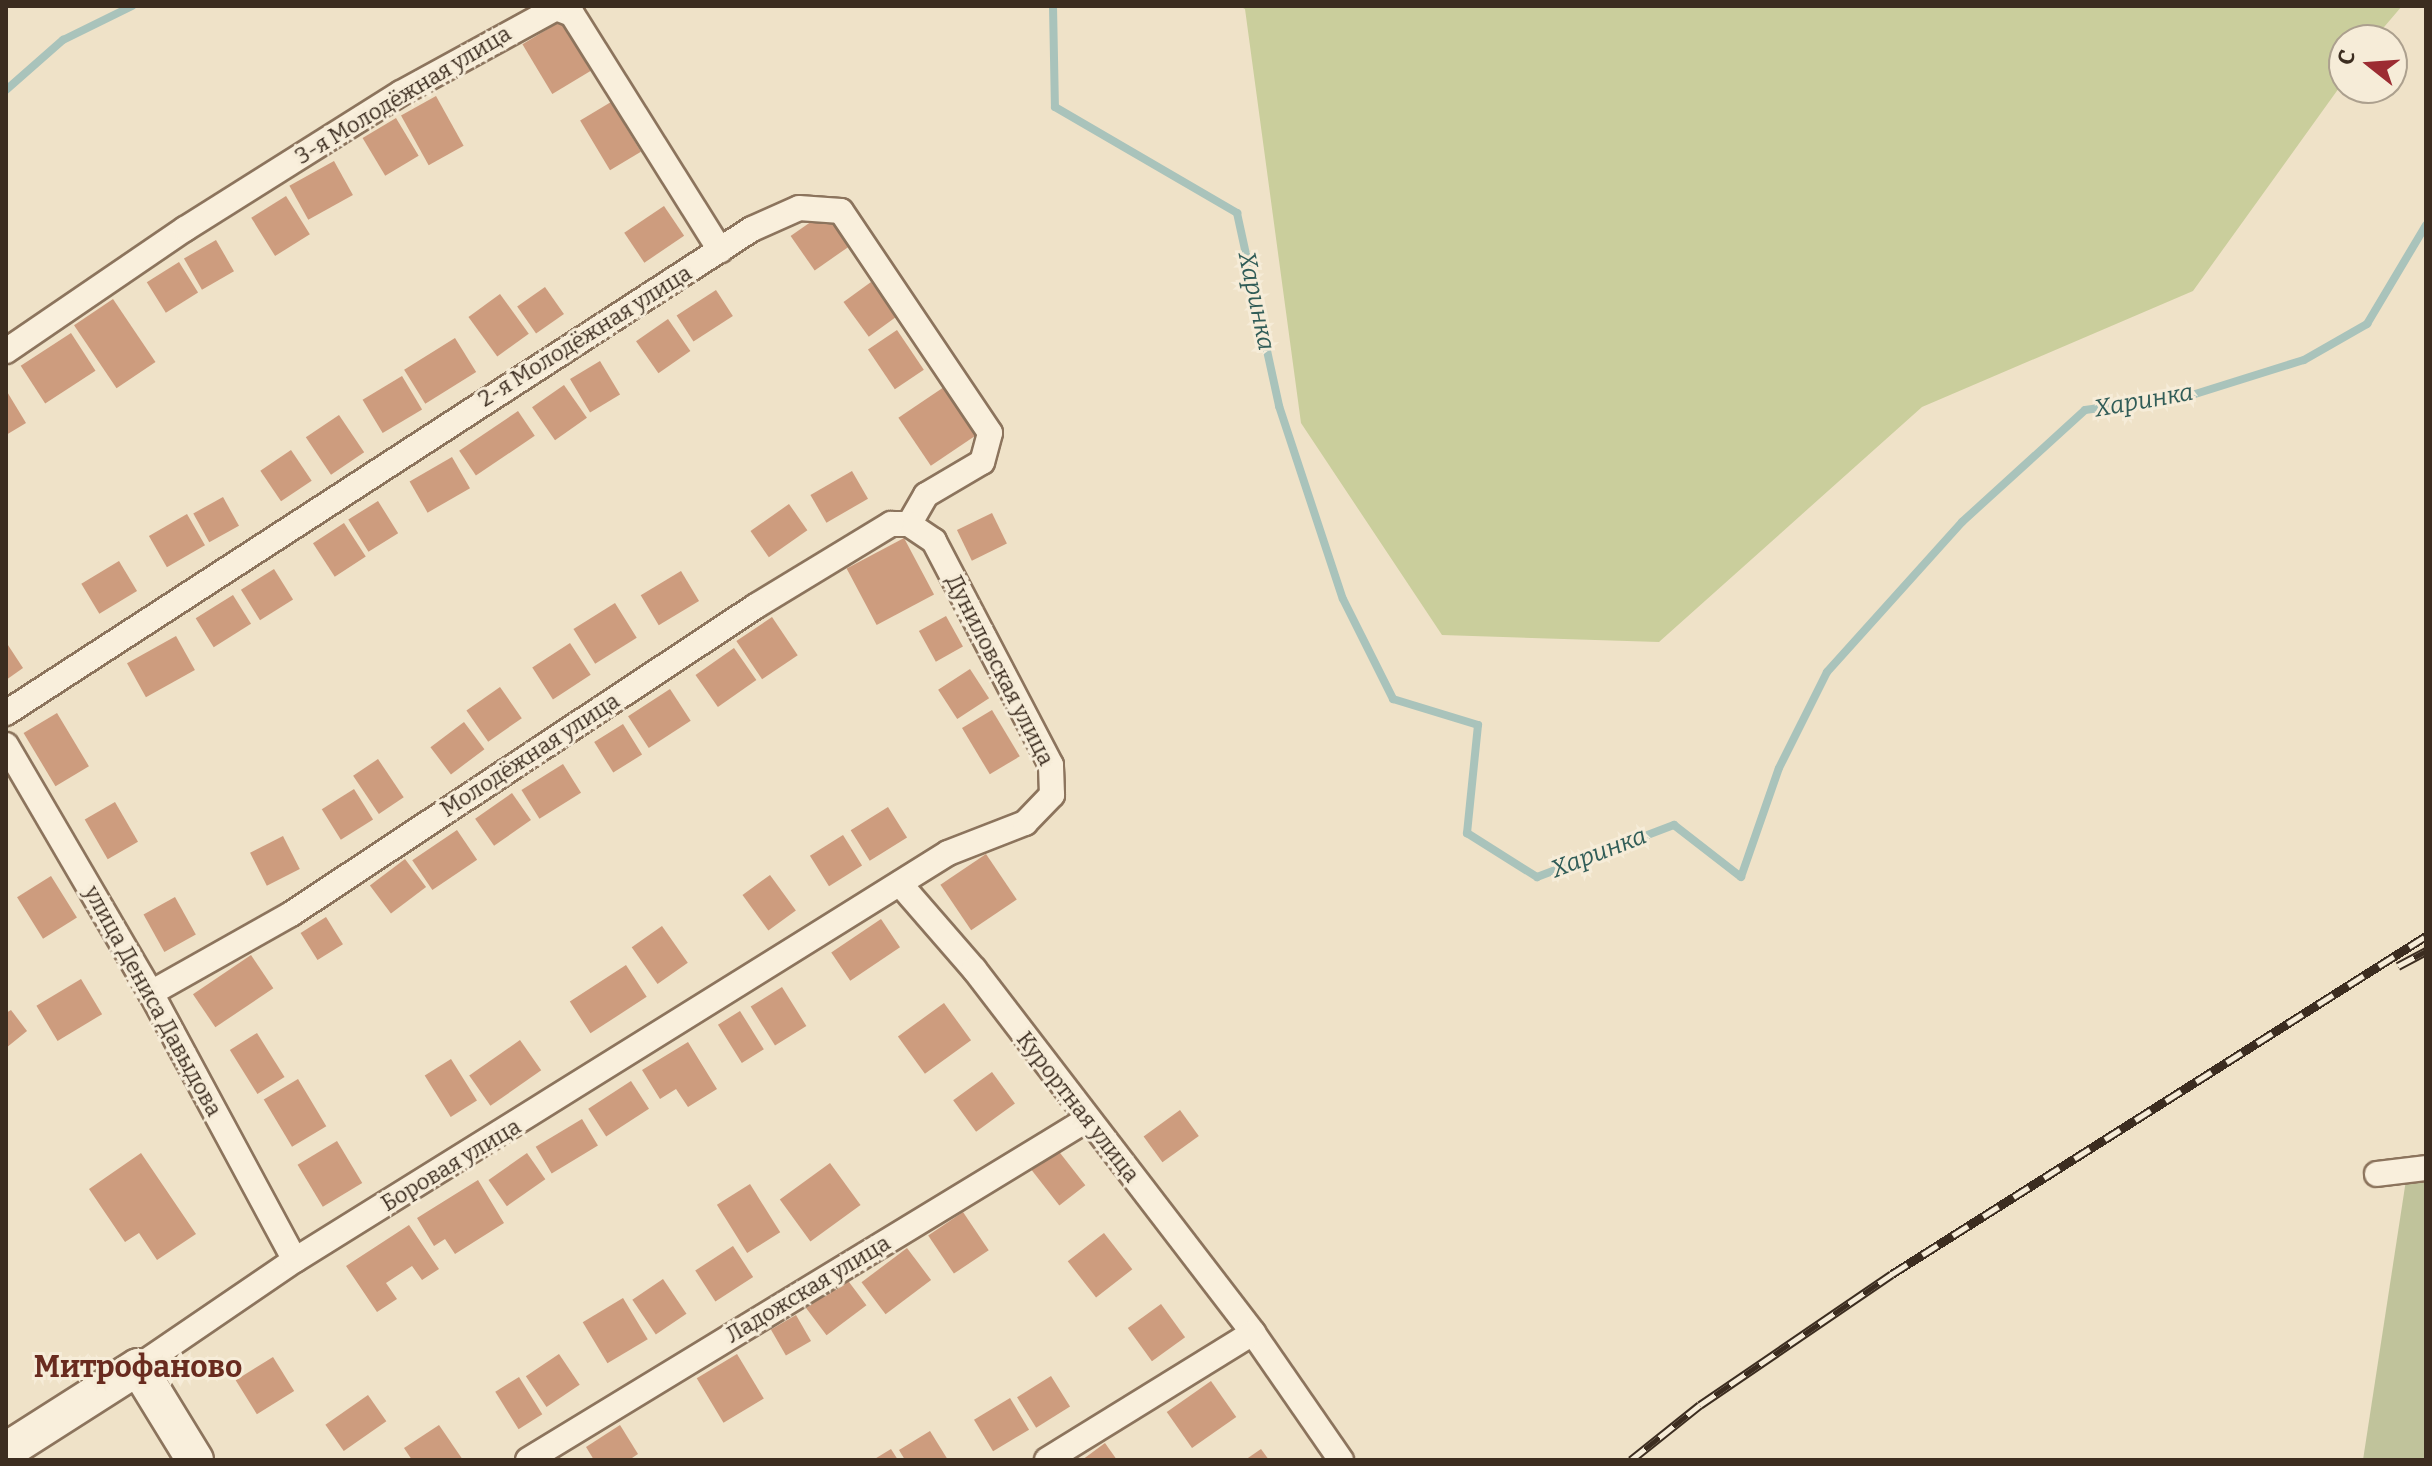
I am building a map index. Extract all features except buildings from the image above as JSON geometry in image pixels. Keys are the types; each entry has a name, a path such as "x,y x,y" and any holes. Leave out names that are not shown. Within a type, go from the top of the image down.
{"street":[{"name":"3-я Молодёжная улица","path":"6,351 185,229 387,102 556,8 572,14 720,250"},
{"name":"2-я Молодёжная улица","path":"6,713 720,250 776,215 799,208 841,211 855,226 990,433 982,462 926,495 909,524"},
{"name":"Молодёжная улица","path":"151,993 291,914 756,606 891,524 909,524"},
{"name":"Дуниловская улица","path":"900,884 948,853 1025,823 1042,810 1055,782 1029,719 934,541 909,524"},
{"name":"улица Дениса Давыдова","path":"6,745 151,993 295,1260"},
{"name":"Курортная улица","path":"900,884 974,969 1253,1333 1341,1460"},
{"name":"Боровая улица","path":"6,1451 138,1367 295,1260 900,884"},
{"name":"Ладожская улица","path":"528,1460 1088,1119"},
{"path":"2377,1174 2426,1168"},
{"path":"1047,1460 1253,1333"},
{"path":"138,1367 195,1460"}],"green space":[{"path":"1239,6 2402,6 2387,24 2328,24 2328,103 2193,291 1922,407 1659,642 1442,635 1301,423 1245,9"},
{"path":"2426,1179 2426,1460 2363,1460 2406,1180"}],"waterway":[{"name":"Харинка","path":"6,90 63,40 132,6"},
{"name":"Харинка","path":"1053,6 1055,107 1237,213 1279,406 1343,599 1393,699 1478,725 1467,833 1537,877 1674,825 1741,877 1779,768 1827,672 1962,522 2085,410 2192,395 2304,360 2367,324 2426,225"}],"railway":[{"path":"1631,1460 1700,1405 1892,1274 2426,936"},
{"path":"2398,966 2426,951"}],"district":[{"name":"Митрофаново","path":"138,1367"}]}
